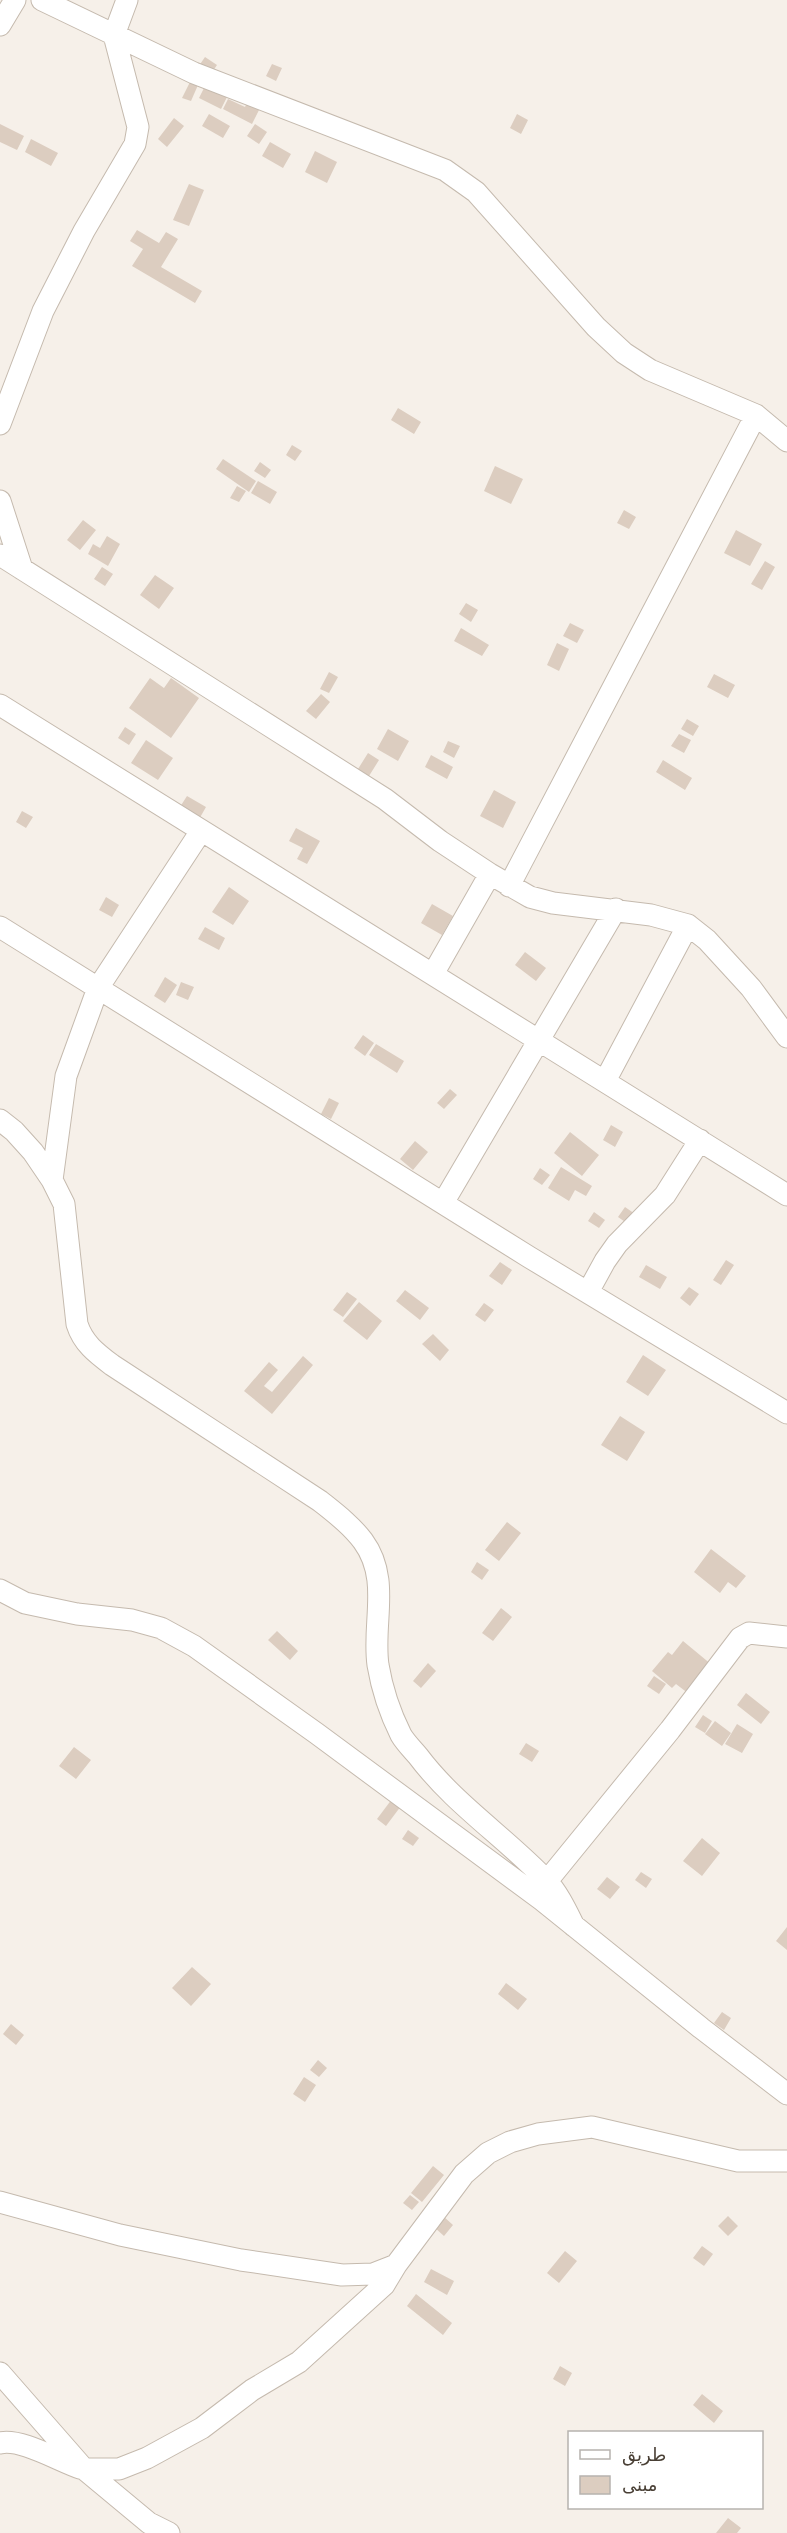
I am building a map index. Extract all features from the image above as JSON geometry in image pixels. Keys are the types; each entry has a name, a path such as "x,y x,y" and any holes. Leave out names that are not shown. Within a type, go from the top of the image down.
{"street":[{"path":"0,25 15,0"},
{"path":"42,0 194,73 445,170 476,192 596,327 624,353 650,370 756,415 787,441"},
{"path":"0,424 43,311 84,231 135,144 138,127 114,35 127,0"},
{"path":"509,886 756,415"},
{"path":"0,501 22,569"},
{"path":"0,555 385,799 440,842 509,886 530,897 553,903 616,909 688,925 707,940 752,987 787,1037"},
{"path":"0,705 787,1195"},
{"path":"52,1180 66,1076 98,988 201,831"},
{"path":"433,974 490,874"},
{"path":"443,1203 616,909"},
{"path":"605,1081 688,925"},
{"path":"0,927 443,1203 787,1413"},
{"path":"0,1120 14,1131 33,1152 52,1180 64,1204 80,1335 89,1347 112,1365 320,1501 344,1520 364,1542 375,1566 380,1589 378,1664 387,1701 402,1737 429,1771 470,1812 547,1881 560,1898 574,1926"},
{"path":"588,1292 617,1244 665,1195 700,1140"},
{"path":"0,1590 25,1603 77,1614 132,1620 161,1628 194,1646 316,1733 574,1926 787,2094"},
{"path":"547,1881 670,1730 740,1638 748,1633 787,1636"},
{"path":"0,2443 6,2442 39,2451 84,2469 119,2469 147,2458 202,2428 252,2390 299,2362 384,2285 396,2265 464,2174 488,2153 510,2142 538,2134 592,2127 738,2161 787,2161"},
{"path":"0,2202 120,2235 251,2262 342,2275 373,2274 396,2265"},
{"path":"0,2373 84,2469 148,2523 169,2533"}],"building":[{"path":"205,57 217,65 204,84 192,76"},
{"path":"272,64 282,68 276,81 266,76"},
{"path":"190,82 198,85 191,101 182,98"},
{"path":"205,86 227,97 221,109 199,98"},
{"path":"228,99 245,107 249,99 261,106 252,124 223,109"},
{"path":"209,114 230,126 223,138 202,126"},
{"path":"517,114 528,120 521,134 510,128"},
{"path":"174,118 184,126 167,147 158,139"},
{"path":"0,124 24,136 17,150 0,142"},
{"path":"255,124 267,132 259,144 247,136"},
{"path":"31,139 58,153 51,166 25,152"},
{"path":"270,142 291,154 283,168 262,156"},
{"path":"315,151 337,162 327,183 305,172"},
{"path":"189,184 204,190 189,226 173,220"},
{"path":"137,230 159,243 166,232 178,239 161,267 202,291 195,303 132,266 143,249 130,241"},
{"path":"398,408 421,422 414,434 391,420"},
{"path":"292,445 302,451 295,461 286,455"},
{"path":"223,459 256,481 249,492 216,469"},
{"path":"260,462 271,470 265,478 254,471"},
{"path":"495,466 523,479 511,504 484,491"},
{"path":"258,481 277,492 270,504 251,493"},
{"path":"237,486 246,491 239,502 230,498"},
{"path":"624,510 636,517 629,529 617,523"},
{"path":"83,520 96,530 80,550 67,540"},
{"path":"736,530 762,544 750,566 724,553"},
{"path":"107,536 120,544 108,566 88,554 93,544 100,548"},
{"path":"765,561 775,567 762,590 751,584"},
{"path":"102,567 113,574 105,586 94,579"},
{"path":"155,575 174,588 159,609 140,595"},
{"path":"466,603 478,610 471,622 459,614"},
{"path":"570,623 584,630 577,643 563,636"},
{"path":"461,628 489,645 482,656 454,641"},
{"path":"557,643 569,649 559,671 547,665"},
{"path":"329,672 338,677 329,693 320,689"},
{"path":"714,674 735,685 728,698 707,687"},
{"path":"150,678 164,688 171,678 199,698 171,738 129,708"},
{"path":"321,694 330,702 316,719 306,711"},
{"path":"687,719 699,726 693,736 681,729"},
{"path":"125,727 136,734 129,745 118,738"},
{"path":"388,729 409,741 398,761 377,749"},
{"path":"679,734 691,740 684,753 671,746"},
{"path":"146,740 173,758 158,780 131,763"},
{"path":"448,741 460,746 454,758 443,752"},
{"path":"368,753 379,760 369,776 358,769"},
{"path":"431,755 453,767 447,779 425,767"},
{"path":"663,760 692,778 685,790 656,772"},
{"path":"494,790 516,802 503,828 480,816"},
{"path":"187,796 206,807 198,821 178,810"},
{"path":"22,811 33,817 26,828 16,822"},
{"path":"296,828 320,841 307,864 297,859 303,848 289,841"},
{"path":"229,887 249,901 233,925 212,912"},
{"path":"106,897 119,905 112,917 99,910"},
{"path":"432,904 453,916 442,935 421,923"},
{"path":"205,927 225,938 219,950 198,939"},
{"path":"525,952 546,968 536,981 515,965"},
{"path":"165,977 177,985 165,1003 154,996"},
{"path":"181,982 194,987 188,1000 176,995"},
{"path":"363,1035 374,1043 365,1056 354,1048"},
{"path":"376,1044 404,1061 397,1073 369,1055"},
{"path":"450,1089 457,1095 444,1109 437,1103"},
{"path":"329,1098 339,1103 331,1119 321,1114"},
{"path":"611,1125 623,1132 615,1147 603,1140"},
{"path":"570,1132 599,1155 582,1176 554,1153"},
{"path":"415,1141 428,1152 413,1170 400,1159"},
{"path":"561,1167 592,1186 586,1196 575,1190 569,1201 548,1188"},
{"path":"540,1168 550,1175 542,1185 533,1179"},
{"path":"625,1207 638,1216 631,1226 618,1217"},
{"path":"594,1212 605,1220 599,1228 588,1221"},
{"path":"726,1260 734,1265 721,1285 713,1280"},
{"path":"500,1262 512,1270 502,1285 489,1276"},
{"path":"646,1265 667,1277 660,1289 639,1277"},
{"path":"689,1287 699,1294 690,1306 680,1298"},
{"path":"405,1290 429,1308 420,1320 396,1301"},
{"path":"347,1292 357,1299 343,1317 333,1310"},
{"path":"359,1302 382,1321 367,1340 343,1321"},
{"path":"484,1303 494,1310 485,1322 475,1315"},
{"path":"433,1334 449,1350 440,1361 422,1344"},
{"path":"643,1355 666,1370 648,1396 626,1382"},
{"path":"303,1356 313,1365 272,1414 244,1391 269,1362 278,1370 264,1386 272,1392"},
{"path":"620,1416 645,1432 627,1461 601,1445"},
{"path":"507,1522 521,1533 499,1561 485,1550"},
{"path":"711,1549 746,1576 736,1588 728,1582 720,1593 694,1572"},
{"path":"477,1562 489,1570 482,1580 471,1572"},
{"path":"501,1608 512,1617 493,1641 482,1633"},
{"path":"277,1631 298,1651 290,1660 268,1640"},
{"path":"683,1641 712,1665 689,1694 676,1684 672,1688 652,1671 668,1652 672,1655"},
{"path":"428,1663 436,1671 421,1688 413,1681"},
{"path":"654,1676 666,1684 659,1694 647,1686"},
{"path":"746,1693 770,1712 761,1724 737,1705"},
{"path":"703,1715 712,1721 705,1733 695,1727"},
{"path":"715,1721 731,1733 722,1746 705,1734"},
{"path":"737,1724 753,1734 742,1753 725,1744"},
{"path":"526,1743 539,1751 532,1762 519,1754"},
{"path":"74,1747 91,1760 76,1779 59,1766"},
{"path":"392,1799 401,1806 386,1826 377,1819"},
{"path":"408,1830 419,1838 413,1846 402,1839"},
{"path":"702,1838 720,1853 702,1876 683,1861"},
{"path":"641,1872 652,1879 646,1888 635,1880"},
{"path":"607,1877 620,1887 610,1899 597,1889"},
{"path":"787,1927 787,1950 776,1941"},
{"path":"192,1967 211,1984 191,2006 172,1988"},
{"path":"506,1983 527,1999 518,2010 498,1994"},
{"path":"722,2012 731,2018 724,2030 714,2023"},
{"path":"11,2024 24,2035 16,2045 3,2034"},
{"path":"318,2060 327,2068 319,2077 310,2070"},
{"path":"304,2077 316,2085 305,2102 293,2094"},
{"path":"433,2166 444,2175 422,2202 411,2193"},
{"path":"410,2195 419,2202 412,2210 403,2203"},
{"path":"443,2216 453,2225 444,2236 434,2227"},
{"path":"728,2216 738,2226 728,2236 718,2226"},
{"path":"702,2246 713,2254 704,2266 693,2258"},
{"path":"565,2251 577,2261 559,2283 547,2273"},
{"path":"431,2269 454,2281 447,2295 424,2282"},
{"path":"416,2294 452,2323 443,2335 407,2306"},
{"path":"560,2366 572,2373 565,2386 553,2379"},
{"path":"702,2394 723,2411 714,2423 693,2405"},
{"path":"728,2518 741,2528 737,2533 716,2533"}]}
